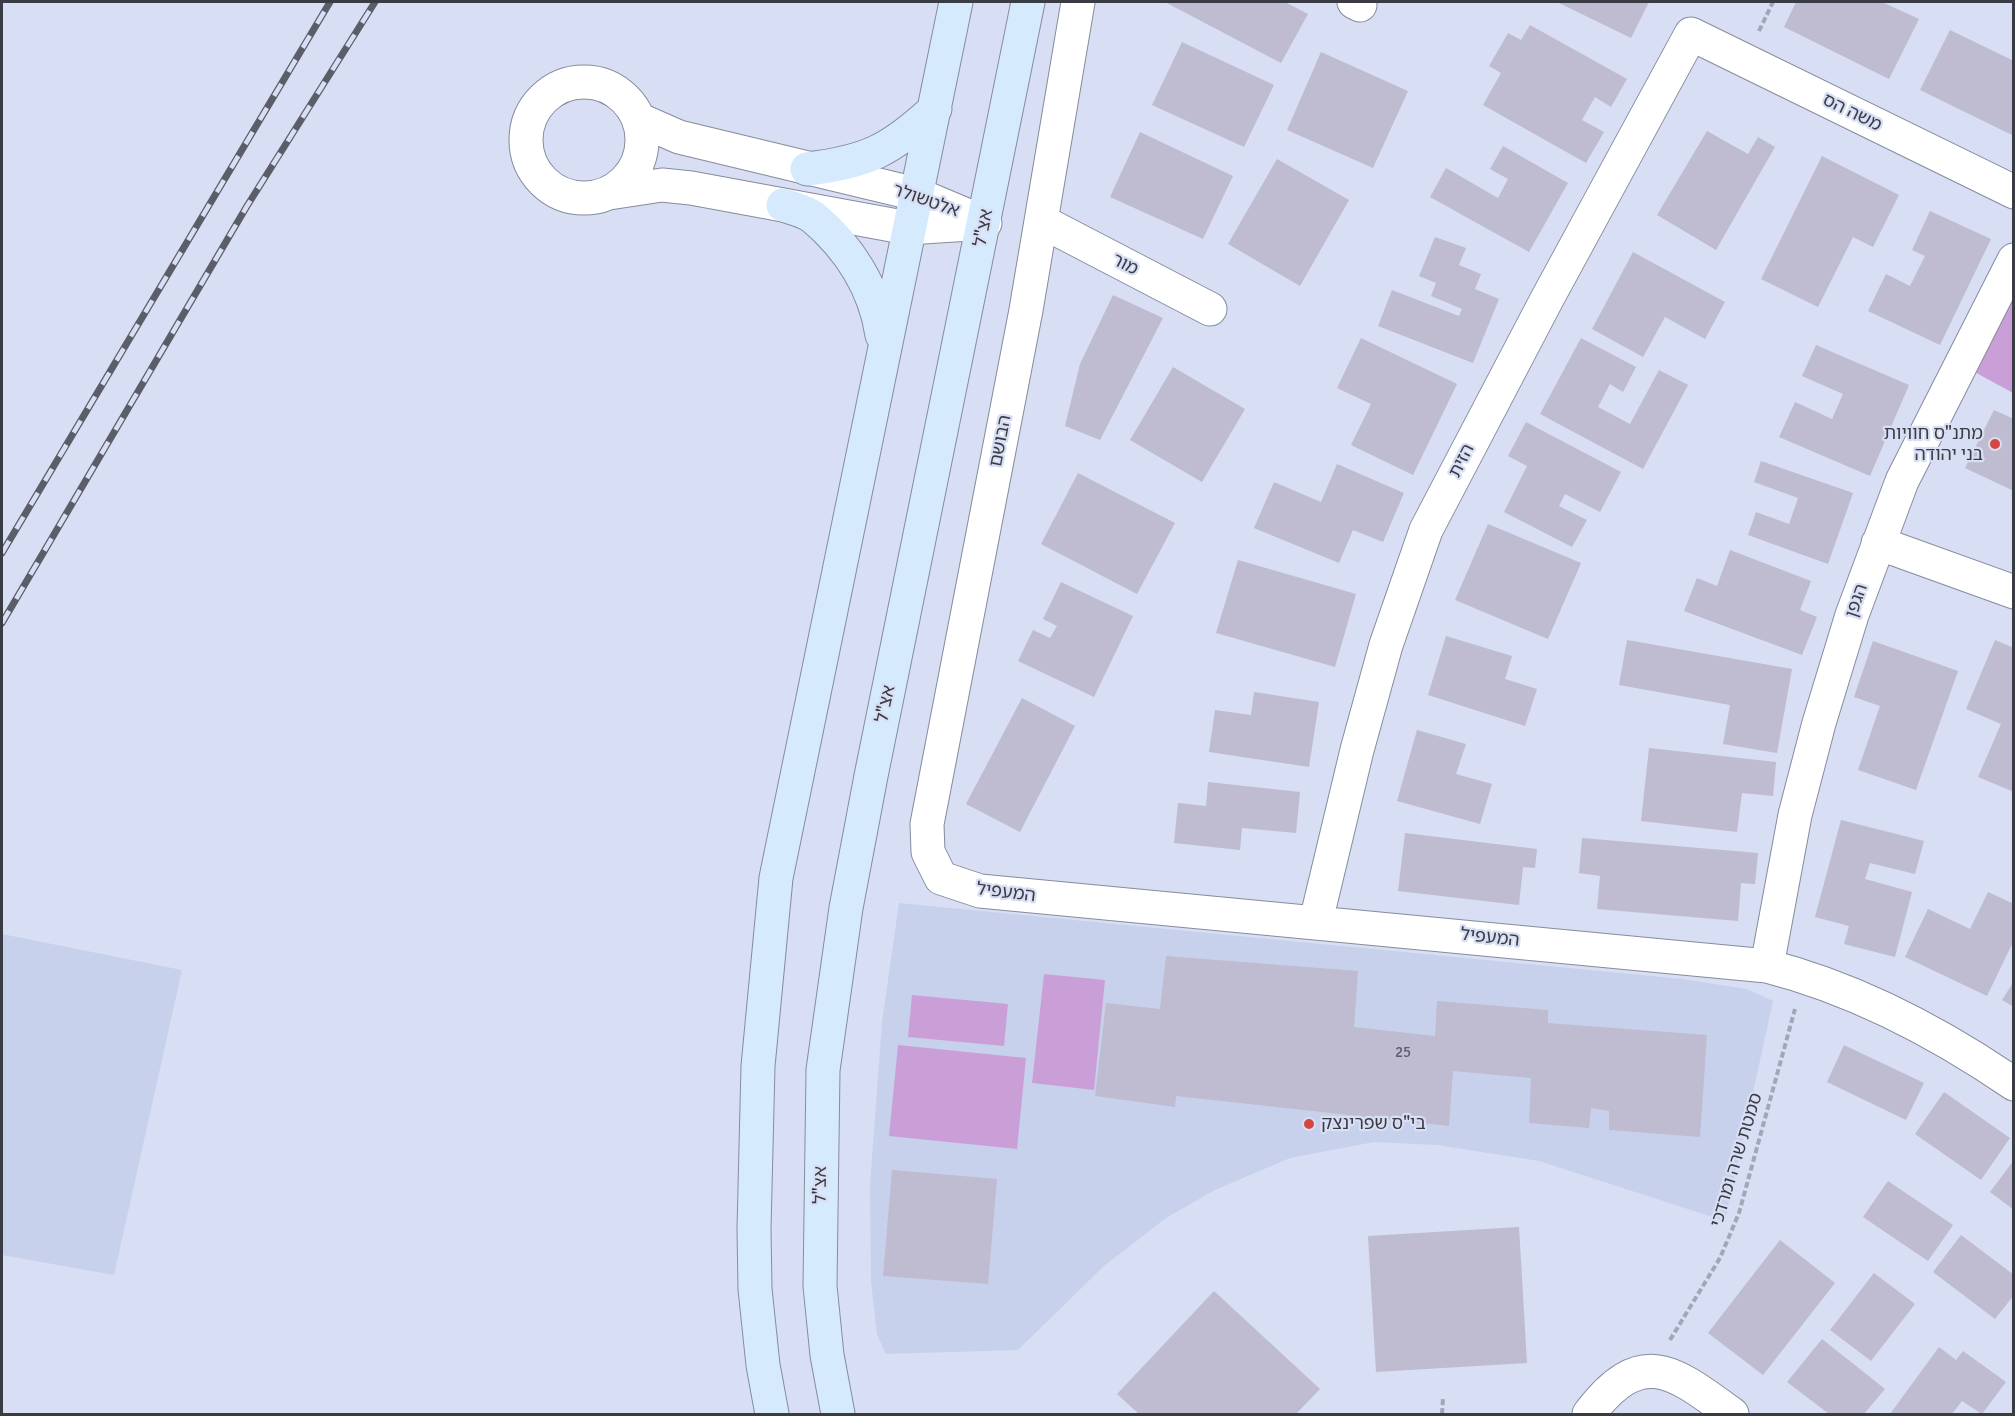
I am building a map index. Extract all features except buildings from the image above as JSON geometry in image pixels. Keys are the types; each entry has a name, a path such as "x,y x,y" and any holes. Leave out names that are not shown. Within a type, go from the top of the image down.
{"main road":[{"path":"772,1414 763,1365 755,1290 754,1229 758,1066 776,878 956,2"},
{"name":"אצ\"ל","path":"838,1414 827,1355 820,1286 823,1070 853,875 1028,2"},
{"path":"807,170 847,164 870,156 909,132 935,109"},
{"path":"783,205 811,216 863,274 879,313 884,346"}],"street":[{"name":"הבושם","path":"941,878 928,852 927,824 1041,221 1078,2"},
{"name":"משה הס","path":"1691,34 2013,192"},
{"name":"הזית","path":"1316,921 1357,750 1386,645 1426,530 1542,309 1691,34"},
{"path":"586,82 604,86 621,96 638,119 642,147 636,166 625,182 609,193 590,198 571,197 546,184 529,161 525,142 528,123 537,106 550,93 567,84 586,82"},
{"name":"אלטשולר","path":"638,119 678,137 807,170 916,194 985,223"},
{"name":"אלטשולר","path":"609,193 662,185 692,188 908,228 985,223"},
{"name":"מור","path":"1041,221 1210,309"},
{"name":"הגפן","path":"1767,966 1795,815 1816,735 1878,543 1902,481 2013,260"},
{"path":"1878,543 2013,592"},
{"name":"המעפיל","path":"941,878 980,891 1316,921 1767,966 1804,976 1906,1019 1944,1038 2013,1084"},
{"path":"1589,1414 1610,1389 1643,1372 1668,1372 1685,1380 1732,1414"}],"path":[{"name":"סמטת שרה ומרדכי","path":"1643,1372 1720,1258 1739,1213 1804,976"},
{"path":"1442,1414 1443,1398"}],"shaded area":[{"path":"2013,287 2013,393 1969,369"},
{"name":"בי\"ס שפרינצק","path":"899,903 1682,979 1747,989 1773,1001 1725,1221 1539,1161 1437,1145 1374,1142 1290,1158 1215,1190 1166,1218 1104,1266 1018,1350 886,1354 877,1334 871,1282 870,1185 882,1022"},
{"path":"2,934 182,970 114,1275 2,1255"},
{"path":"1044,974 1105,980 1094,1090 1032,1083"},
{"path":"912,995 1008,1004 1004,1046 908,1037"},
{"path":"898,1045 1026,1058 1017,1149 889,1136"}],"railway":[{"path":"2,553 330,2"},
{"path":"2,623 247,206 375,2"}],"place":[{"name":"מתנ\"ס חוויות בני יהודה","path":"1995,444"},
{"name":"בי\"ס שפרינצק","path":"1309,1124"}]}
